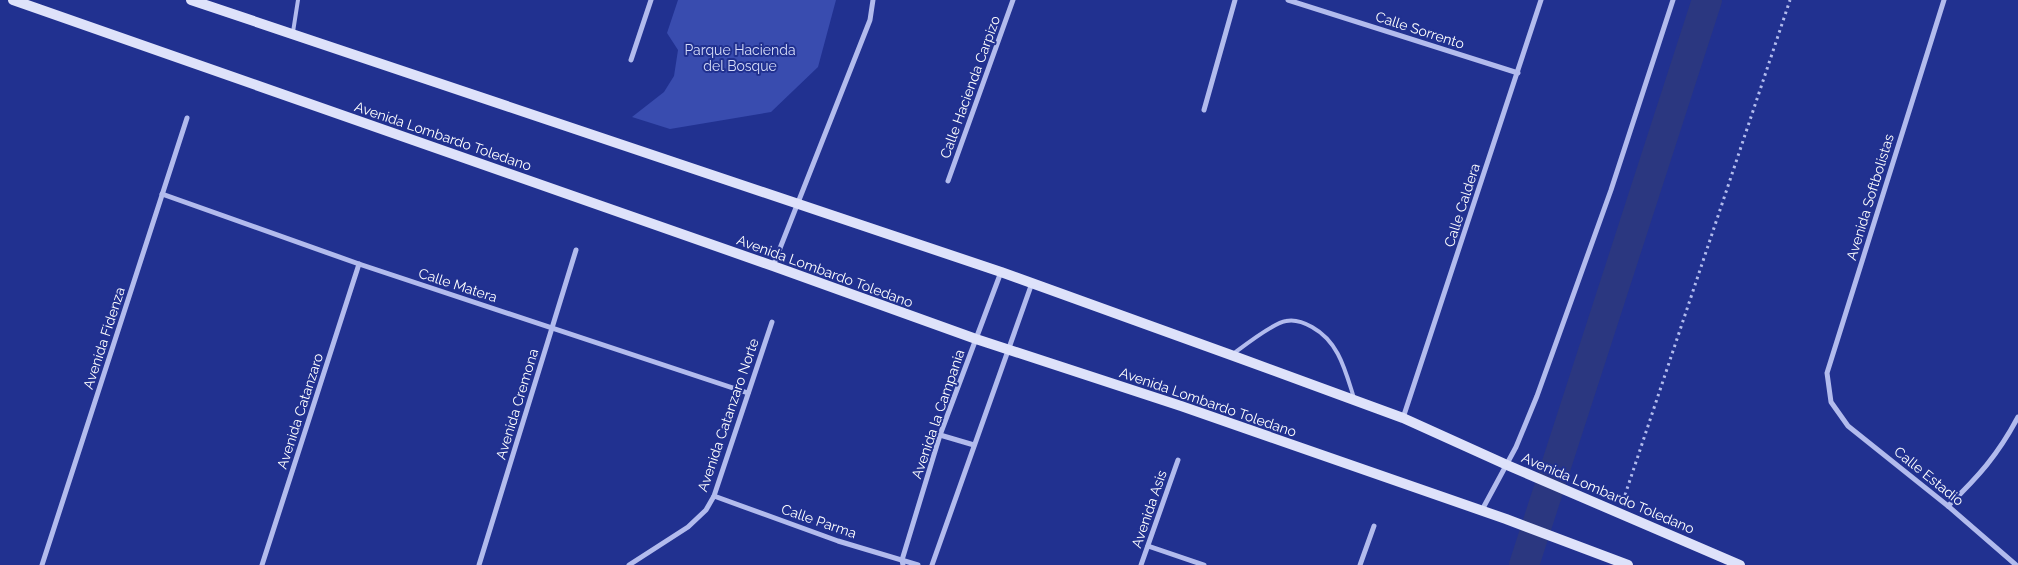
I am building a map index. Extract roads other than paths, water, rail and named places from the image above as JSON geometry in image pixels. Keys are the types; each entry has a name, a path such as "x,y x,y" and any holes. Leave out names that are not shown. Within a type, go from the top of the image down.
{"main road":[{"name":"Avenida Lombardo Toledano","path":"14,0 773,266 976,340 1181,406 1482,510 1628,565"},
{"name":"Avenida Lombardo Toledano","path":"191,0 1002,272 1355,400 1403,418 1740,565"}],"street":[{"path":"631,60 651,0"},
{"path":"773,266 870,20 873,0"},
{"name":"Calle Hacienda Carpizo","path":"948,181 1013,0"},
{"path":"1204,110 1235,0"},
{"name":"Calle Sorrento","path":"1288,0 1518,73"},
{"name":"Calle Caldera","path":"1403,418 1541,0"},
{"path":"1482,510 1507,465 1537,396 1611,190 1673,0"},
{"name":"Avenida Softbolistas","path":"1831,402 1827,373 1944,0"},
{"name":"Avenida Fidenza","path":"42,565 187,118"},
{"name":"Calle Matera","path":"162,194 359,264 748,393"},
{"name":"Avenida Cremona","path":"479,565 576,250"},
{"name":"Avenida Catanzaro","path":"262,565 359,264"},
{"name":"Avenida la Campania","path":"902,562 940,435 1002,272"},
{"path":"932,565 1032,283"},
{"name":"Avenida Catanzaro Norte","path":"629,565 688,527 706,510 714,496 772,322"},
{"name":"Calle Estadio","path":"1831,402 1848,426 1948,506 2016,565"},
{"path":"1948,506 1980,475 2002,447 2018,417"},
{"path":"940,435 974,445"},
{"name":"Avenida Asis","path":"1141,565 1178,460"},
{"name":"Calle Parma","path":"714,496 838,541 902,562 918,565"},
{"path":"1360,565 1374,526"},
{"path":"1148,546 1204,565"}],"lane":[{"path":"293,34 298,0"},
{"path":"1231,355 1271,328 1286,321 1304,322 1323,333 1334,346 1343,364 1355,400"}],"waterway":[{"path":"1524,565 1707,0"}],"park label":[{"name":"Parque Hacienda del Bosque","path":"740,58"}]}
